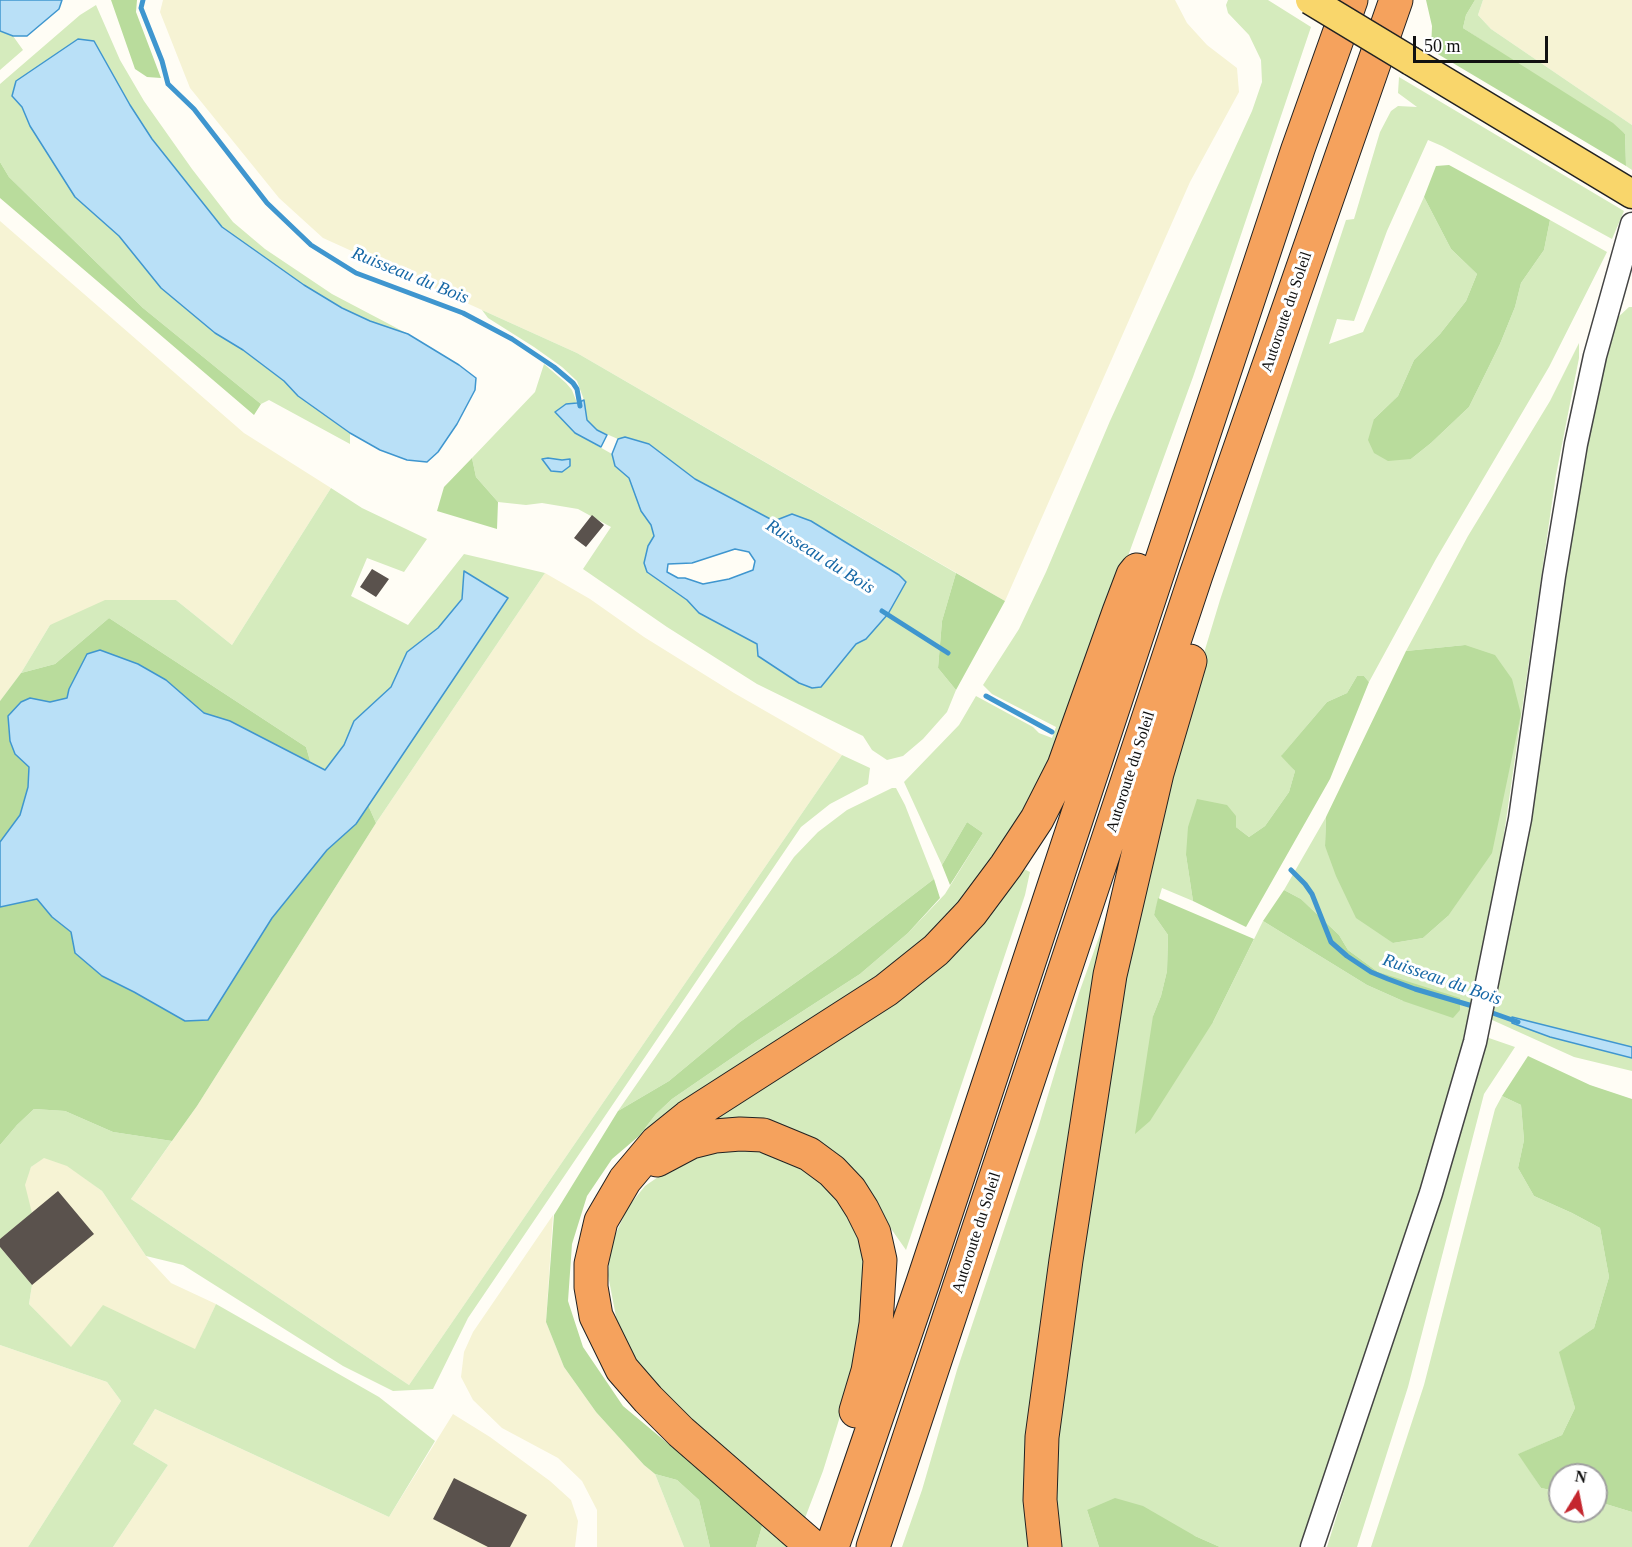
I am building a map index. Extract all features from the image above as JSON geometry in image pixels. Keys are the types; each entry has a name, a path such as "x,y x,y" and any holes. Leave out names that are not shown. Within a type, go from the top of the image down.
{"highway":[{"path":"832,1547 923,1282 1298,149 1351,0"},
{"name":"Autoroute du Soleil","path":"873,1547 1196,575 1396,0"},
{"path":"813,1547 681,1432 622,1369 596,1316 591,1287 591,1264 601,1221 625,1180 657,1142 688,1118 886,990 936,950 971,913 1006,866 1043,808 1064,766 1133,575 1170,532"},
{"path":"1045,1547 1041,1500 1042,1437 1082,1149 1110,975 1157,773 1198,636 1196,575"},
{"path":"625,1180 691,1142 715,1136 740,1134 763,1136 809,1154 832,1171 850,1190 874,1233 880,1260 880,1280 868,1371 844,1449 847,1502"}],"main road":[{"path":"1310,0 1632,194"}],"street":[{"path":"1312,1547 1431,1193 1479,1024 1520,819 1554,576 1576,444 1595,356 1632,224"}],"shaded area":[{"path":"163,0 1175,0 1187,23 1207,45 1237,68 1239,92 1190,182 1005,601 577,353 323,238 279,198 190,88 160,12"},
{"path":"1483,0 1632,0 1632,125 1491,29 1478,15"},
{"path":"0,221 244,433 331,488 232,645 176,600 50,625 21,673 0,701"},
{"path":"545,573 590,599 644,637 734,693 842,755 409,1385 131,1199 197,1106 376,823"},
{"path":"44,1157 67,1165 102,1191 146,1256 171,1283 216,1304 195,1350 103,1306 71,1348 29,1304 32,1285 0,1247 0,1239 31,1167"},
{"path":"553,1215 546,1322 564,1367 596,1412 655,1474 684,1547 597,1547 597,1510 582,1481 558,1458 502,1428 473,1400 461,1377 464,1352 473,1332"},
{"path":"0,1345 107,1382 121,1401 28,1547 0,1547"},
{"path":"155,1409 389,1517 453,1414 490,1437 550,1481 571,1500 578,1521 575,1547 113,1547 168,1465 133,1444"}],"green space":[{"path":"111,0 137,0 136,12 161,78 147,77 135,69"},
{"path":"1228,0 1268,0 1311,27 1193,377 1059,746 994,868 910,958 743,1072 639,1136 656,1114 672,1099 860,974 908,933 945,894 983,833 967,822 942,865 904,782 959,725 976,696 1033,727 1039,733 1052,738 1056,727 992,694 983,685 1019,629 1046,572 1110,421 1252,111 1262,82 1261,60 1249,35 1228,13 1226,5"},
{"path":"1426,0 1475,0 1466,15 1463,28 1613,123 1625,134 1626,166 1431,50 1432,26"},
{"path":"1475,0 1483,0 1478,15 1491,29 1632,125 1632,170 1626,166 1625,134 1463,28 1466,15"},
{"path":"96,5 120,60 144,101 233,222 265,249 332,294 408,334 370,321 342,308 304,285 222,227 152,139 94,41 78,39 55,55 12,97 22,107 30,126 75,197 119,236 161,288 215,333 243,350 284,381 298,396 350,433 350,444 269,400 261,404 143,308 9,177 0,162 0,84 80,15"},
{"path":"0,31 13,36 23,50 0,70"},
{"path":"1399,77 1624,211 1612,239 1428,140 1387,231 1354,321 1337,319 1329,344 1363,332 1424,197 1451,249 1477,274 1466,301 1440,334 1414,360 1398,396 1374,419 1411,459 1469,407 1500,344 1515,307 1521,283 1544,250 1550,220 1607,252 1549,367 1436,559 1369,682 1364,676 1357,676 1347,693 1327,702 1282,755 1295,771 1289,792 1265,826 1249,837 1236,827 1186,855 1193,901 1162,888 1154,915 1168,935 1167,971 1153,1016 1213,1022 1263,921 1367,985 1403,1001 1416,986 1378,972 1348,950 1339,935 1301,899 1284,890 1326,817 1325,846 1393,943 1423,938 1448,916 1465,645 1406,651 1468,536 1550,401 1579,343 1579,358 1556,475 1502,848 1467,1023 1451,1090 1410,1221 1300,1547 1220,1547 1195,1536 1087,1510 1099,1547 1054,1547 1050,1495 1111,1012 1159,802 1220,600 1346,220 1354,219 1380,132 1391,111 1398,106 1417,107 1398,93"},
{"path":"0,162 9,177 143,308 261,404 254,415 0,198"},
{"path":"1449,165 1550,220 1544,250 1521,283 1515,307 1500,344 1469,407 1411,459 1388,461 1374,453 1368,440 1374,419 1398,396 1414,360 1440,334 1466,301 1477,274 1451,249 1424,197 1436,166"},
{"path":"1629,307 1632,307 1632,1047 1512,1017 1512,1023 1550,1037 1632,1058 1632,1071 1574,1057 1490,1019 1597,393 1614,321"},
{"path":"482,310 577,353 956,573 942,621 938,668 956,690 947,712 923,739 903,756 887,760 872,750 863,736 757,684 667,627 583,569 611,527 578,509 542,503 526,505 498,502 476,477 472,458 535,392 544,364 572,390 577,403 566,404 556,412 575,433 612,454 615,466 629,478 641,511 651,525 654,536 648,546 644,563 647,572 687,600 699,613 758,644 758,656 778,668 821,686 856,644 866,639 888,614 906,582 792,514 774,521 695,479 649,444 625,437 618,439 597,430 587,420 584,400 577,381 534,347 488,318"},
{"path":"472,458 476,477 498,502 497,529 437,511 444,487"},
{"path":"331,488 362,508 427,539 404,572 367,558 351,596 408,625 464,554 545,573 376,823 368,805 508,599 464,571 462,598 438,628 407,652 391,687 354,721 344,745 325,770 311,764 306,747 109,618 55,664 21,673 50,625 105,600 176,600 232,645"},
{"path":"956,573 1005,601 956,690 938,668 942,621"},
{"path":"109,618 306,747 311,764 230,721 204,713 166,680 69,688 67,698 50,702 30,698 8,716 10,742 15,754 29,767 28,787 20,815 0,842 0,701 21,673 55,664"},
{"path":"1465,645 1495,655 1512,679 1521,714 1492,853 1448,916 1423,938 1393,943 1356,918 1325,846 1326,817 1406,651"},
{"path":"1357,676 1364,676 1369,682 1330,779 1246,927 1193,901 1186,855 1188,827 1197,799 1227,805 1236,816 1236,827 1249,837 1265,826 1289,792 1295,771 1281,756 1327,702 1347,693"},
{"path":"842,755 870,768 868,784 830,804 801,827 468,1318 433,1389 393,1391 343,1366 183,1265 146,1256 102,1191 67,1166 44,1158 31,1167 25,1185 32,1213 0,1239 0,1145 34,1109 65,1111 113,1132 172,1141 131,1199 409,1385"},
{"path":"896,788 905,805 934,879 836,954 740,1022 669,1081 618,1111 794,857 818,832 847,810"},
{"path":"368,805 376,823 197,1106 172,1141 113,1132 65,1111 34,1109 0,1145 0,907 37,899 52,917 71,932 75,953 102,976 134,992 208,1020 272,918 327,850 356,824"},
{"path":"967,822 983,833 950,885 942,865"},
{"path":"1022,868 1030,872 1025,895 906,1250 880,1213 836,1162 679,1138"},
{"path":"934,879 940,898 908,933 860,974 672,1099 656,1114 639,1136 612,1159 587,1196 572,1244 568,1301 583,1347 623,1406 763,1523 756,1547 710,1547 699,1500 677,1480 655,1474 644,1465 596,1412 564,1367 546,1322 554,1215 618,1111 669,1081 740,1022 836,954"},
{"path":"1284,890 1301,899 1339,935 1348,950 1378,972 1460,998 1460,1010 1453,1018 1403,1001 1367,985 1263,921"},
{"path":"1113,898 1037,1547 902,1547 922,1490 957,1370 1038,1128 1079,993"},
{"path":"1158,898 1254,939 1213,1022 1150,1121 1135,1134 1153,1016 1167,971 1168,935 1154,915"},
{"path":"1486,1037 1515,1047 1484,1094 1408,1387 1357,1547 1327,1547"},
{"path":"1528,1056 1590,1085 1632,1099 1632,1512 1608,1505 1608,1463 1548,1463 1548,1489 1541,1488 1518,1454 1562,1435 1575,1408 1559,1352 1594,1328 1609,1277 1600,1228 1534,1196 1518,1168 1524,1140 1521,1105 1502,1096"},
{"path":"1502,1096 1521,1105 1524,1140 1518,1168 1534,1196 1600,1228 1609,1277 1594,1328 1560,1352 1575,1408 1562,1435 1519,1454 1541,1488 1548,1489 1548,1523 1608,1523 1608,1505 1632,1512 1632,1547 1371,1547 1424,1385 1495,1109"},
{"path":"729,1149 762,1150 822,1177 858,1225 868,1282 852,1378 823,1471 805,1518 677,1408 635,1364 617,1322 608,1275 611,1244 628,1207 645,1186 674,1166 703,1154"},
{"path":"0,1247 32,1285 29,1304 71,1347 103,1305 195,1349 216,1304 379,1397 435,1441 389,1517 155,1409 133,1444 168,1465 113,1547 28,1547 121,1401 107,1382 0,1345"},
{"path":"655,1474 677,1480 699,1500 710,1547 684,1547"},
{"path":"1115,1498 1143,1506 1195,1536 1220,1547 1099,1547 1087,1510"},
{"path":"763,1523 790,1547 756,1547"}],"water":[{"path":"0,0 62,0 59,9 27,36 13,36 0,31"},
{"path":"78,39 94,41 152,139 222,227 304,285 342,308 370,321 408,334 476,378 475,390 457,424 438,452 427,462 407,460 380,450 350,433 298,396 284,381 243,350 215,333 161,288 119,236 75,197 30,126 22,107 12,96 16,81"},
{"path":"584,400 587,420 597,430 607,435 601,447 575,433 555,412 566,404"},
{"path":"625,437 649,444 695,479 774,521 792,514 811,521 899,575 906,582 888,614 866,639 856,644 821,687 812,688 799,683 758,656 757,644 699,613 687,600 647,572 644,563 648,546 654,536 651,525 641,511 629,478 615,466 612,454 618,439","holes":["735,549 749,552 755,561 753,570 729,579 703,584 678,578 667,572 668,564 692,563"]},
{"path":"542,459 570,459 570,466 562,472 551,471"},
{"path":"464,571 508,598 356,824 327,850 272,918 208,1020 185,1021 102,976 75,953 71,932 52,917 37,899 0,907 0,842 20,815 28,787 29,767 15,754 10,741 8,716 21,702 30,698 50,702 67,698 69,689 87,654 100,650 138,664 166,680 204,713 230,721 325,770 344,745 354,721 391,687 407,652 438,628 462,599"},
{"path":"1512,1017 1632,1047 1632,1058 1550,1037 1512,1023"}],"building":[{"path":"592,515 604,525 586,547 574,538"},
{"path":"372,569 389,579 376,597 360,587"},
{"path":"58,1191 94,1234 32,1285 0,1247 0,1239"},
{"path":"454,1478 527,1515 510,1547 488,1547 433,1519"}],"waterway":[{"name":"Ruisseau du Bois","path":"143,0 141,8 162,61 168,84 194,109 267,203 311,245 356,273 463,313 512,339 554,367 573,383 577,389 580,406"},
{"name":"Ruisseau du Bois","path":"882,611 948,653"},
{"name":"Ruisseau du Bois","path":"986,696 1052,732"},
{"name":"Ruisseau du Bois","path":"1291,870 1312,894 1331,942 1347,956 1371,972 1388,979 1476,1007"},
{"name":"Ruisseau du Bois","path":"1487,1011 1518,1022"}]}
